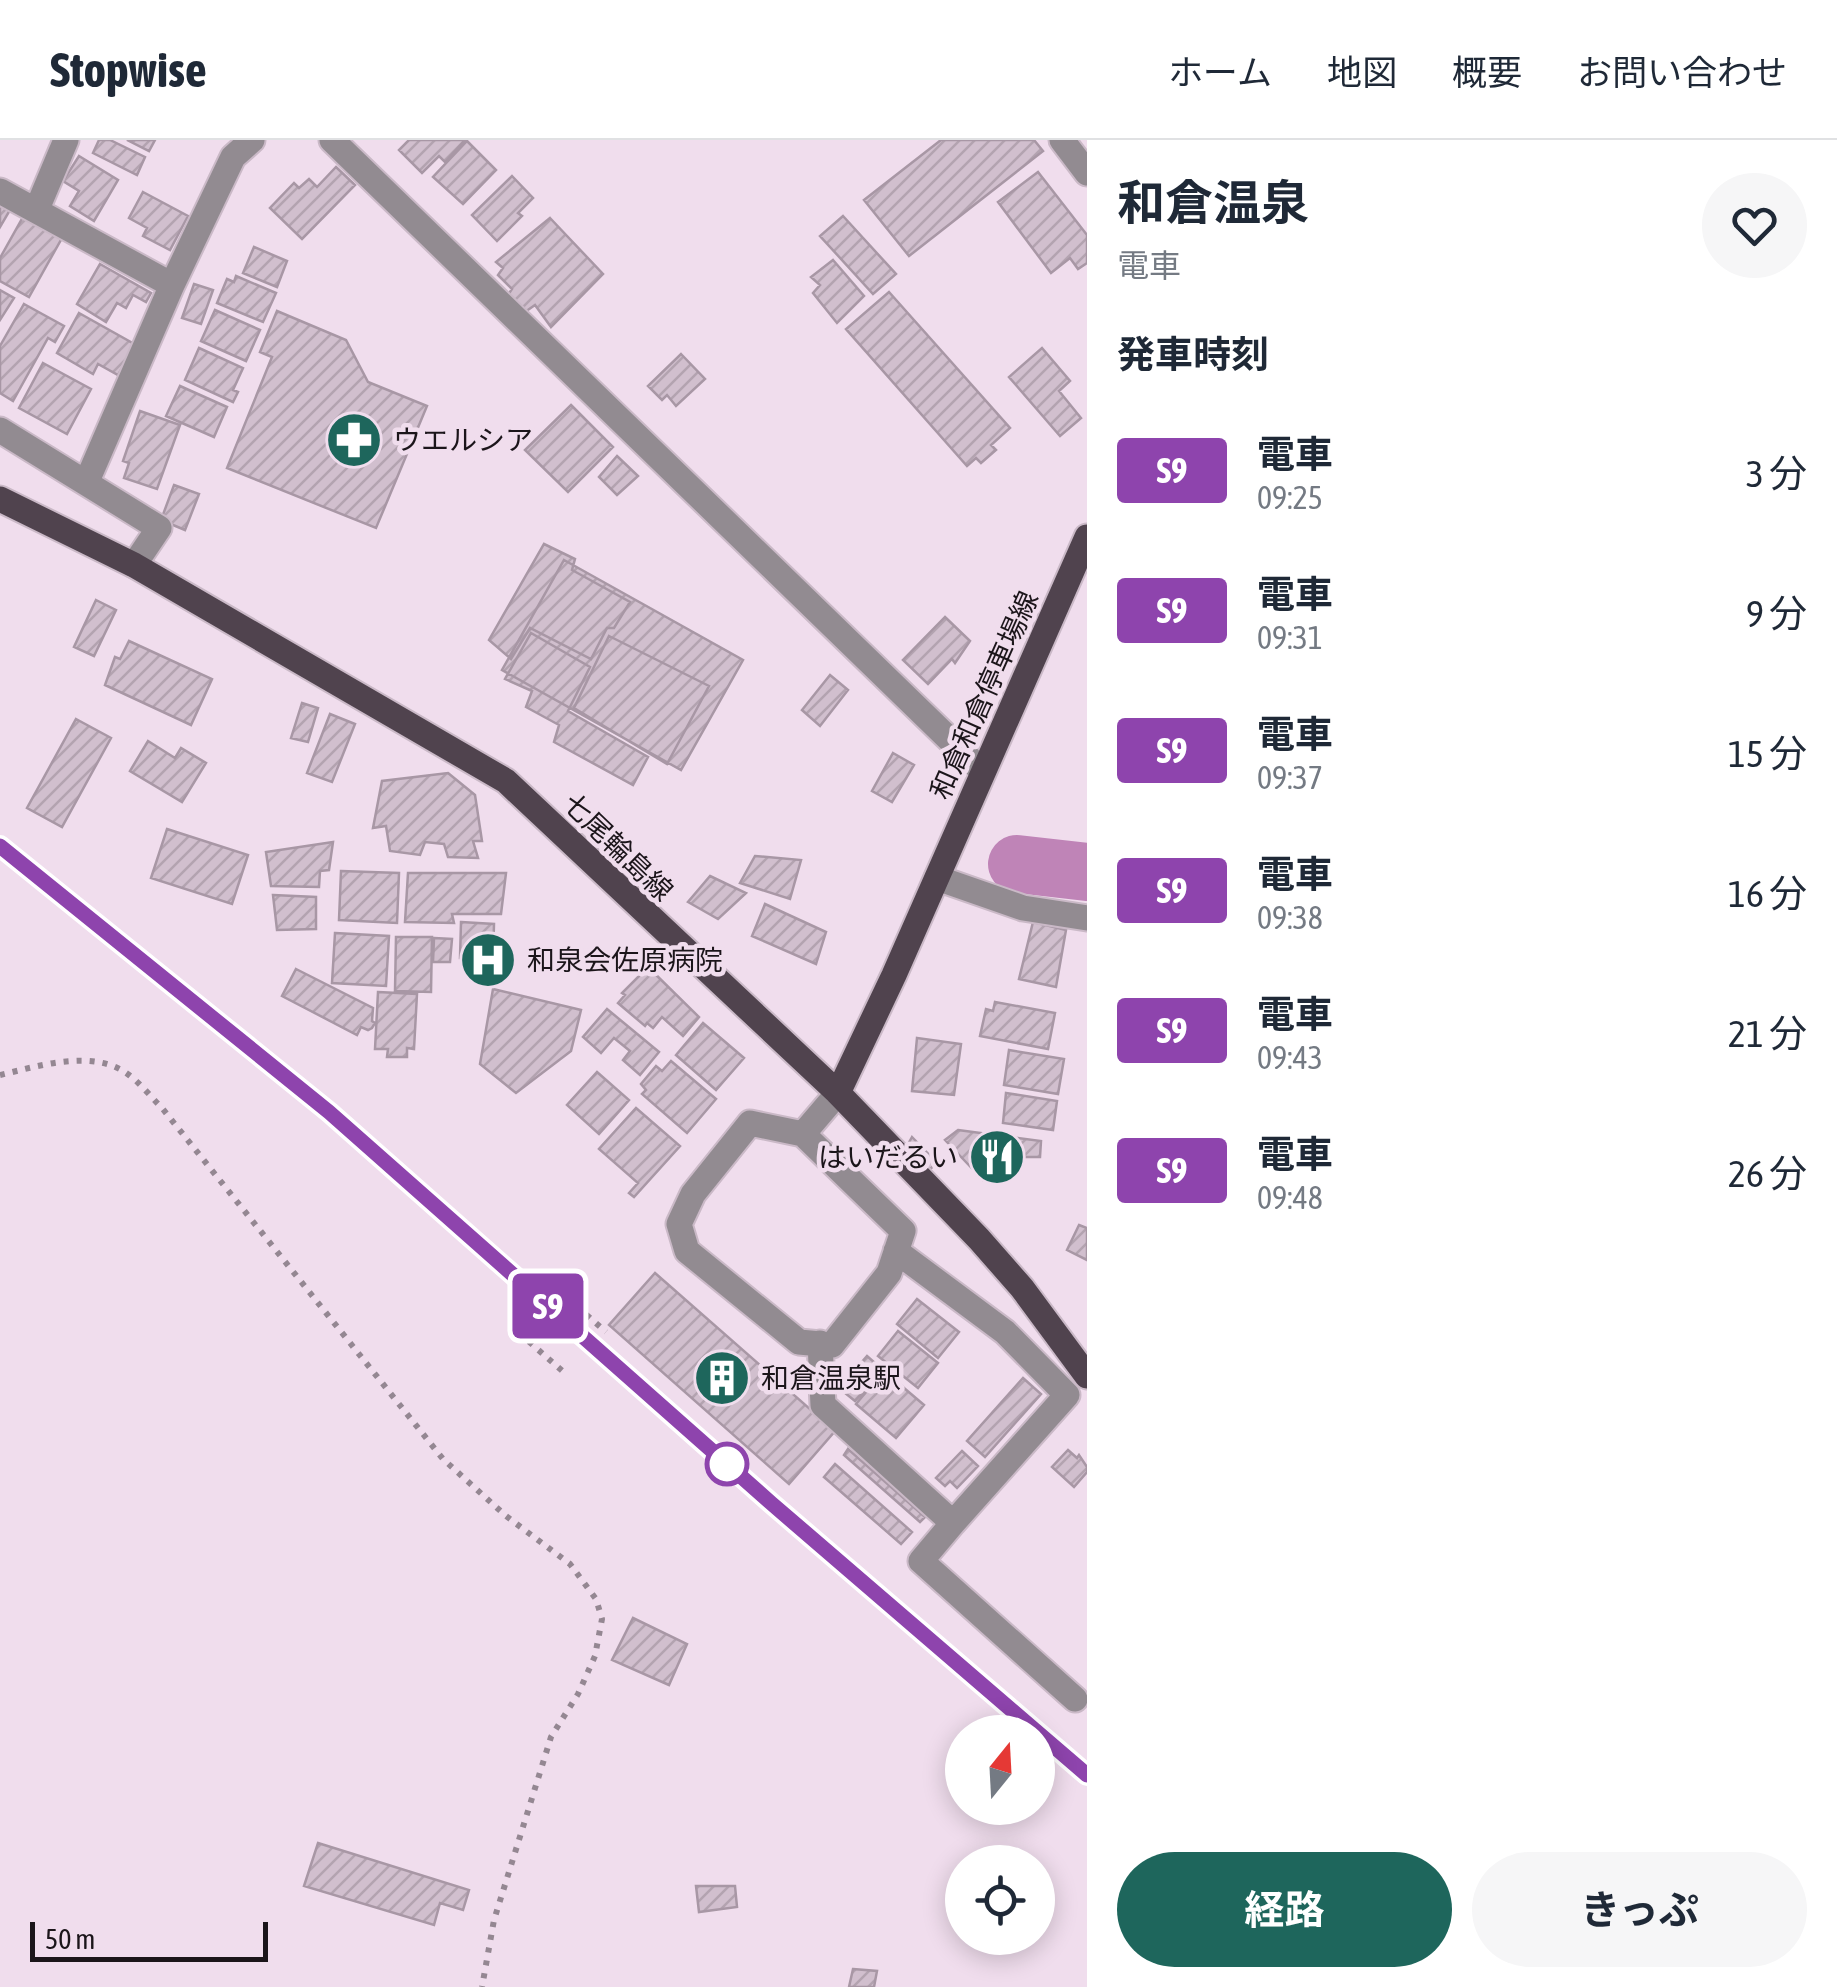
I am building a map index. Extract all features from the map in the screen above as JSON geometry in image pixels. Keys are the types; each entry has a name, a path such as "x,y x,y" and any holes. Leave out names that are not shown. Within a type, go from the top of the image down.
{"main road":[{"name":"七尾輪島線","path":"0,499 134,565 506,781 838,1093 980,1239 1087,1376"},
{"name":"和倉和倉停車場線","path":"838,1093 1087,537"}],"street":[{"path":"37,209 66,140"},
{"path":"87,481 172,285 233,157 252,140"},
{"path":"332,140 982,771"},
{"path":"1062,140 1087,173"},
{"path":"0,192 172,285"},
{"path":"0,430 159,528 134,565"},
{"path":"937,878 1023,908 1087,918"},
{"path":"803,1134 838,1093"},
{"path":"750,1123 803,1134 902,1231 889,1272 832,1344 800,1342 688,1251 678,1224 692,1194 750,1123"},
{"path":"896,1251 1004,1332 1077,1394 921,1561 1075,1698"},
{"path":"820,1343 824,1405 954,1523"}],"path":[{"path":"0,1075 94,1060 126,1073 162,1108 443,1459 506,1516 570,1564 596,1599 602,1619 595,1656 578,1694 551,1737 494,1920 482,1987"},
{"path":"567,1375 519,1332 557,1289 606,1332"}],"building":[{"path":"99,140 110,140 145,157 137,175 93,153"},
{"path":"127,140 155,140 149,151"},
{"path":"409,140 465,140 445,162 439,156 422,173 399,150"},
{"path":"941,140 1034,140 1043,151 909,256 864,200"},
{"path":"467,141 496,170 463,204 433,177"},
{"path":"79,156 118,180 94,221 70,206 79,191 63,181"},
{"path":"336,167 355,185 302,239 270,208 294,183 299,188 309,179 317,187"},
{"path":"1038,172 1087,235 1087,263 1078,269 1070,258 1051,273 998,202"},
{"path":"512,176 533,198 518,213 522,216 497,241 472,215"},
{"path":"143,192 188,216 170,250 143,236 147,228 129,218"},
{"path":"0,204 10,210 0,227"},
{"path":"843,216 896,274 873,294 820,236"},
{"path":"23,217 62,238 29,297 0,281 0,258"},
{"path":"550,218 603,274 551,327 535,305 525,312 506,298 512,289 498,275 503,268 496,262"},
{"path":"254,247 287,261 277,287 243,273"},
{"path":"833,260 864,296 837,323 813,293 820,285 811,277"},
{"path":"100,264 151,293 146,302 133,295 126,308 117,303 106,322 77,304"},
{"path":"236,276 276,293 263,322 217,303 227,279 234,282"},
{"path":"194,284 213,290 201,324 182,318"},
{"path":"0,290 14,298 0,320"},
{"path":"889,292 1010,428 991,445 996,450 981,463 976,458 967,466 846,329"},
{"path":"24,304 64,326 55,342 48,338 13,401 0,393 0,346"},
{"path":"215,310 260,330 246,361 201,341"},
{"path":"277,311 346,340 368,382 427,406 376,528 227,468 272,357 260,352"},
{"path":"79,313 136,345 118,375 98,364 93,374 57,353"},
{"path":"199,348 243,368 233,390 238,392 233,402 185,380"},
{"path":"1042,348 1070,381 1059,391 1081,418 1060,436 1009,377"},
{"path":"681,354 705,379 676,406 667,395 662,400 648,386"},
{"path":"43,363 91,389 67,434 19,408"},
{"path":"180,386 227,407 214,437 166,416"},
{"path":"571,405 613,447 568,492 525,450"},
{"path":"140,411 180,425 157,489 124,478 129,463 123,461"},
{"path":"617,456 638,476 617,495 599,477"},
{"path":"174,485 199,494 185,530 161,520"},
{"path":"544,544 575,559 572,570 630,602 614,628 607,628 591,659 530,628 511,659 489,640"},
{"path":"564,560 743,660 681,770 502,670"},
{"path":"96,600 116,610 94,656 74,647"},
{"path":"945,617 970,641 955,663 952,659 928,684 903,660"},
{"path":"531,633 590,667 568,711 648,757 633,785 554,742 559,725 526,707 532,691 505,679"},
{"path":"609,636 709,686 667,764 574,708"},
{"path":"129,641 212,679 191,725 105,685 115,657 120,659"},
{"path":"830,675 848,690 820,726 802,710"},
{"path":"302,703 318,708 308,742 291,738"},
{"path":"330,714 355,724 332,782 307,773"},
{"path":"76,719 111,738 62,827 27,808"},
{"path":"148,741 175,758 181,748 206,763 182,802 130,771"},
{"path":"893,753 914,765 892,802 872,791"},
{"path":"448,773 475,795 482,841 473,841 478,858 448,857 444,844 425,842 420,855 390,851 386,826 373,828 382,781"},
{"path":"167,829 248,855 232,904 151,878"},
{"path":"333,842 329,870 320,871 319,887 271,886 266,852"},
{"path":"755,856 801,860 790,899 740,883"},
{"path":"341,871 399,873 397,923 339,920"},
{"path":"408,873 506,873 501,914 452,914 454,923 405,922"},
{"path":"710,876 746,893 718,919 688,902"},
{"path":"273,895 316,897 316,929 277,930"},
{"path":"765,904 826,932 816,964 752,936"},
{"path":"461,922 494,924 493,960 460,958"},
{"path":"1033,922 1066,930 1056,987 1019,979"},
{"path":"335,933 389,936 386,986 332,983"},
{"path":"396,937 432,937 431,992 395,991"},
{"path":"434,938 452,939 450,962 433,962"},
{"path":"648,967 699,1017 683,1036 662,1017 653,1028 647,1023 645,1026 618,1003 625,995 622,993"},
{"path":"296,969 373,1008 372,1028 361,1027 357,1035 282,996"},
{"path":"493,989 581,1010 571,1051 516,1093 480,1064"},
{"path":"378,992 417,994 414,1049 407,1048 407,1057 387,1057 388,1049 375,1049"},
{"path":"995,1002 1055,1013 1048,1049 980,1036 986,1009 993,1011"},
{"path":"607,1009 659,1052 640,1075 623,1060 630,1051 614,1038 601,1053 583,1037"},
{"path":"703,1023 744,1058 716,1090 676,1055"},
{"path":"917,1038 961,1044 954,1095 912,1091"},
{"path":"1009,1050 1064,1059 1058,1094 1004,1085"},
{"path":"671,1061 716,1099 687,1133 642,1094 646,1090 641,1084 656,1066 662,1071"},
{"path":"597,1072 629,1100 599,1134 567,1105"},
{"path":"1006,1093 1057,1101 1053,1130 1003,1123"},
{"path":"636,1108 680,1146 634,1197 629,1193 638,1183 599,1149"},
{"path":"958,1130 1041,1141 1040,1157 1005,1157 983,1180 945,1140"},
{"path":"912,1137 937,1163 929,1170 907,1146"},
{"path":"1079,1225 1087,1228 1087,1260 1067,1250"},
{"name":"和倉温泉駅","path":"655,1273 835,1431 789,1484 609,1325"},
{"path":"917,1299 959,1332 938,1358 897,1324"},
{"path":"898,1331 938,1363 918,1388 878,1356"},
{"path":"867,1356 883,1370 855,1401 839,1388"},
{"path":"884,1371 924,1405 896,1438 856,1404"},
{"path":"1023,1378 1041,1394 985,1457 967,1441"},
{"path":"848,1449 925,1517 920,1522 844,1455"},
{"path":"1068,1450 1077,1458 1079,1455 1087,1467 1074,1487 1052,1467"},
{"path":"962,1451 978,1466 957,1488 950,1481 945,1486 936,1478"},
{"path":"835,1464 912,1532 901,1544 824,1477"},
{"path":"633,1618 687,1644 669,1685 612,1660"},
{"path":"318,1843 469,1890 463,1910 440,1903 434,1925 304,1886"},
{"path":"696,1886 735,1886 737,1907 699,1912"},
{"path":"853,1969 877,1971 874,1987 849,1987"}],"waterway":[{"path":"1017,864 1087,872"}],"railway":[{"path":"0,846 329,1113 1087,1775"}],"train":[{"name":"S9","path":"0,846 329,1112 771,1503 1087,1775"}],"place":[{"name":"ウエルシア","path":"354,440"},
{"name":"和泉会佐原病院","path":"488,960"},
{"name":"はいだるい","path":"997,1157"},
{"name":"和倉温泉駅","path":"722,1378"}]}
